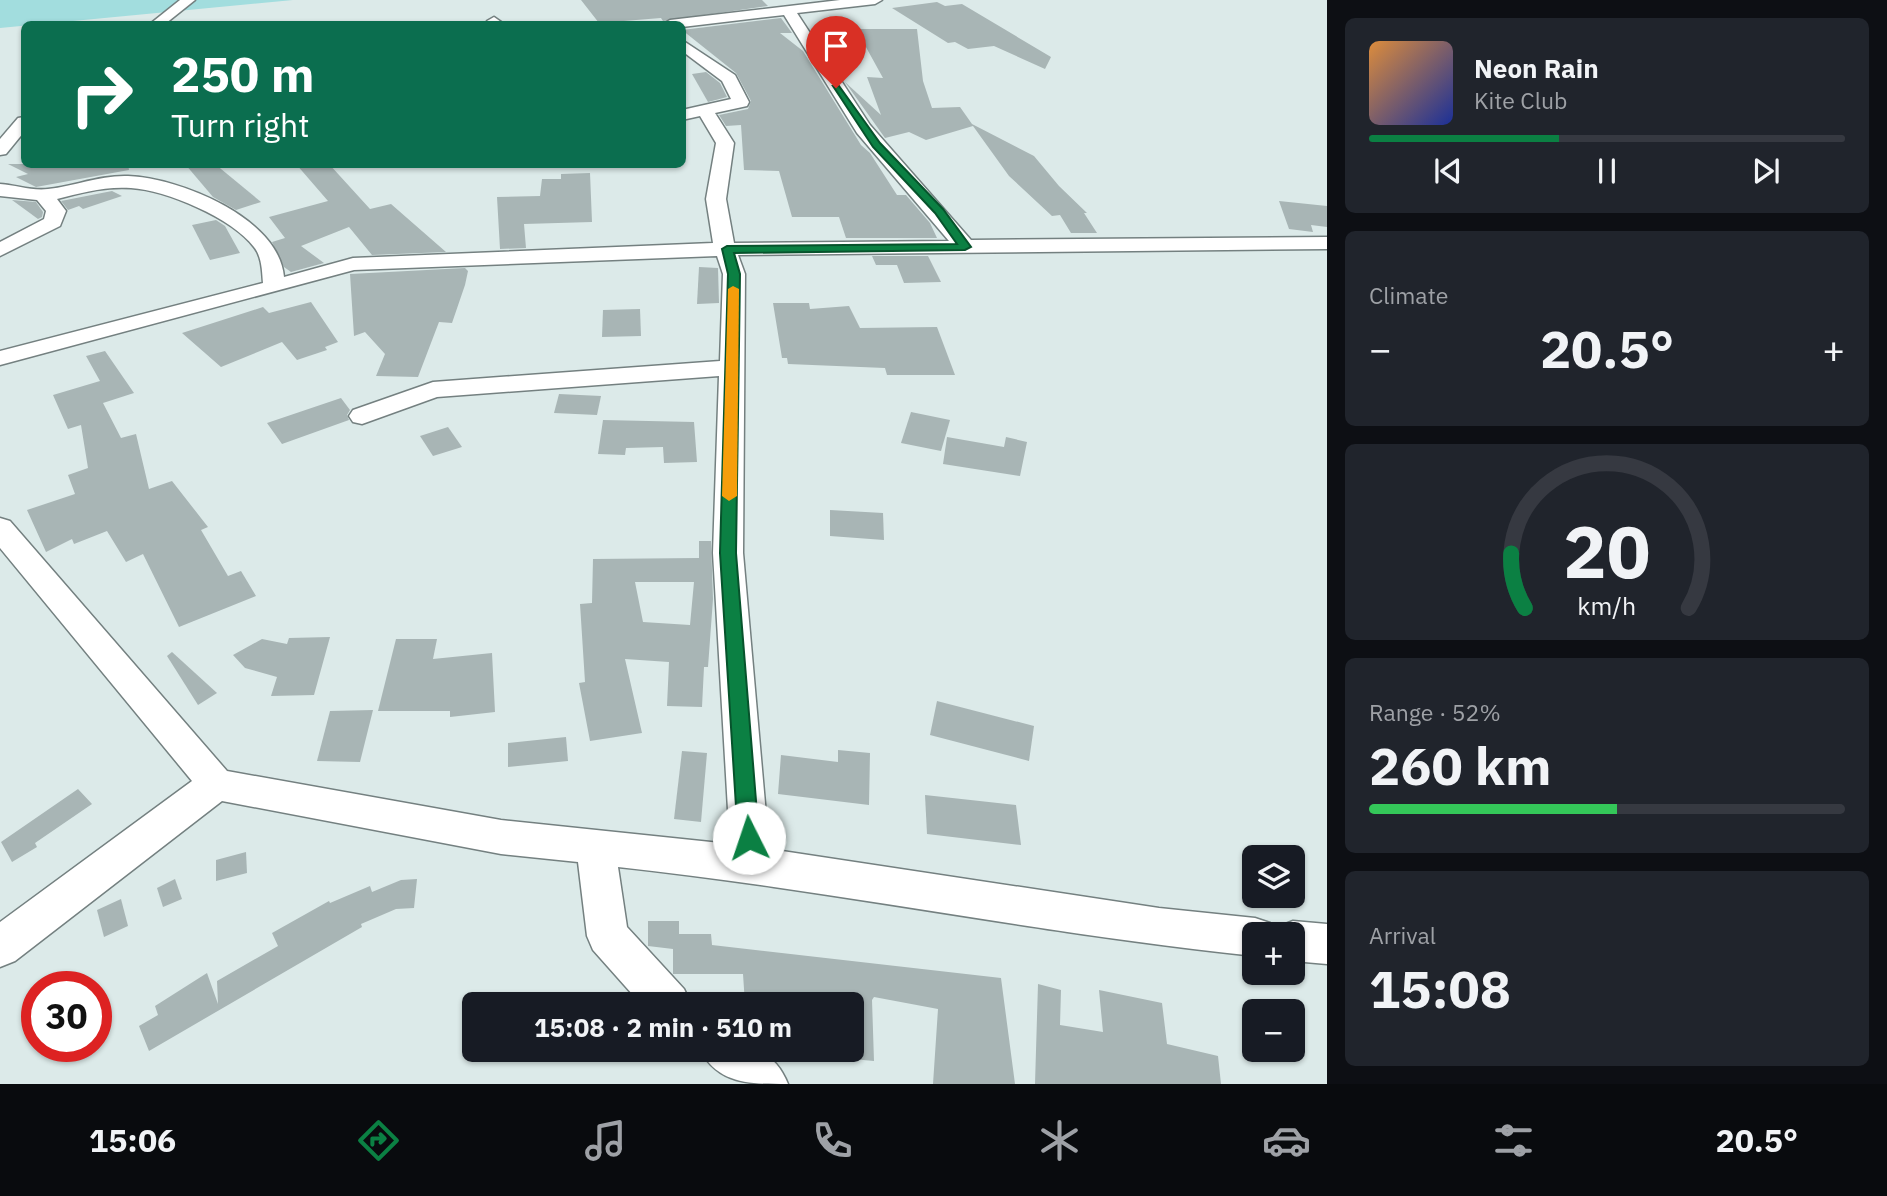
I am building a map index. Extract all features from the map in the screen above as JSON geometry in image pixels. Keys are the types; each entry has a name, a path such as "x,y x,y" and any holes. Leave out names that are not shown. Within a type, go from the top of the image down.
{"street":[{"path":"161,21 188,0"},
{"path":"686,22 875,0"},
{"path":"787,9 836,88 876,145 939,211 965,247"},
{"path":"686,47 729,78 741,102 686,114"},
{"path":"706,112 724,143 716,199 721,236 734,274 728,553 751,864"},
{"path":"0,150 21,126"},
{"path":"0,190 43,195 114,183 170,187 189,194 250,231 271,254 274,287"},
{"path":"0,250 53,222 56,211 43,195"},
{"path":"0,358 353,264 727,249 1327,243"},
{"path":"362,416 433,390 642,372 732,369"},
{"path":"0,528 216,784 487,835 751,864 1158,927 1242,936"},
{"path":"0,947 216,784"},
{"path":"596,848 608,936 658,992"},
{"path":"1305,942 1327,944"},
{"path":"738,1062 765,1084"}],"shaded area":[{"path":"0,0 293,0 73,21 21,21 21,26 0,28"}],"building":[{"path":"581,0 762,0 768,6 663,21 661,18 597,21"},
{"path":"937,2 945,6 962,4 1051,57 1045,69 994,46 968,49 955,42 948,43 892,8"},
{"path":"781,18 792,33 780,33 803,51 861,145 870,153 897,195 906,195 930,223 937,238 846,238 839,217 792,217 779,171 744,170 741,125 726,126 719,115 748,109 751,101 736,73 686,33 686,30"},
{"path":"856,29 917,29 923,81 932,108 960,107 972,124 1034,156 1059,186 1087,213 1084,213 1097,233 1071,233 1060,215 1052,216 1009,176 973,126 926,140 909,132 885,138 845,82 881,115 867,77 883,78"},
{"path":"706,72 720,83 727,97 708,102 692,74"},
{"path":"8,164 21,164 21,168 129,170 36,187 16,177 28,174"},
{"path":"188,168 220,168 261,202 236,210 213,197"},
{"path":"299,168 333,168 370,209 391,204 446,252 372,255 349,227 301,246 324,263 291,272 284,267 272,242 285,238 269,217 328,201"},
{"path":"590,173 592,222 524,224 526,248 500,249 497,197 540,196 542,179 561,179 561,174"},
{"path":"112,191 122,196 83,209 79,206 68,210 61,201"},
{"path":"12,200 36,202 43,212 42,217 38,219"},
{"path":"1279,201 1327,206 1327,227 1311,225 1313,232 1289,229"},
{"path":"216,220 225,226 240,253 210,260 192,225"},
{"path":"872,256 928,256 941,282 904,283 897,265 876,265"},
{"path":"699,267 718,268 719,303 697,304"},
{"path":"465,268 468,271 465,285 452,323 439,322 418,377 376,376 385,354 365,332 354,336 350,274"},
{"path":"311,302 338,342 325,347 327,350 297,360 282,342 221,367 182,333 263,307 269,313"},
{"path":"773,303 809,303 810,309 849,306 860,328 937,327 955,375 887,375 885,368 788,364 787,358 782,358"},
{"path":"640,309 641,336 602,337 603,310"},
{"path":"105,351 134,393 103,403 121,438 136,434 149,489 172,481 208,527 201,530 228,576 241,571 256,596 179,627 143,554 126,562 107,531 74,544 72,539 46,552 27,510 75,494 68,475 88,468 81,425 68,429 53,395 100,381 86,356"},
{"path":"559,394 601,396 597,415 554,413"},
{"path":"341,398 350,410 347,415 349,420 282,444 267,423"},
{"path":"911,412 950,420 941,451 901,443"},
{"path":"603,420 694,422 697,462 664,463 663,447 626,448 625,455 598,454"},
{"path":"448,427 462,447 433,456 420,436"},
{"path":"947,437 1004,447 1006,437 1027,442 1020,476 943,464"},
{"path":"830,510 883,513 884,540 830,536"},
{"path":"699,541 711,541 713,599 702,707 667,706 669,662 625,659 642,733 590,741 579,683 585,682 580,604 592,603 593,559 699,558","holes":["635,582 694,582 690,625 643,622"]},
{"path":"330,637 314,695 271,696 277,677 245,668 233,655 262,639 287,644 289,638"},
{"path":"396,639 437,639 433,659 492,653 495,712 450,717 450,711 378,711"},
{"path":"172,652 217,693 198,705 167,656"},
{"path":"937,701 1034,726 1029,761 930,735"},
{"path":"373,710 360,762 317,761 330,711"},
{"path":"566,737 568,761 508,767 508,743"},
{"path":"838,750 870,753 869,805 778,794 781,755 838,762"},
{"path":"682,751 707,753 701,822 674,819"},
{"path":"78,789 92,804 35,843 37,847 12,862 1,842"},
{"path":"925,795 1016,805 1021,845 927,834"},
{"path":"246,852 247,873 216,881 216,860"},
{"path":"175,879 182,899 163,907 157,888"},
{"path":"417,879 414,908 396,909 361,924 362,927 149,1051 139,1026 158,1015 155,1006 207,973 218,1004 217,981 278,946 272,933 329,901 330,903 370,886 372,892 401,880"},
{"path":"121,899 128,926 104,937 97,910"},
{"path":"648,921 679,921 679,934 711,934 712,945 1001,978 1015,1084 933,1084 938,1009 874,997 874,1061 864,1060 864,992 744,992 743,974 673,974 673,949 648,946"},
{"path":"1038,984 1061,990 1060,1025 1103,1032 1099,990 1162,1003 1167,1044 1218,1056 1221,1084 1035,1084"}],"slow traffic":[{"path":"729,496 733,289"}],"route":[{"path":"749,838 728,553 734,274 727,249 965,247 939,211 876,145 836,88"}]}
